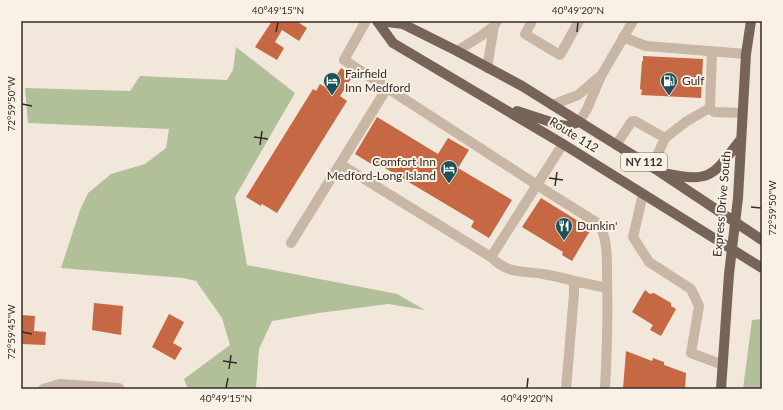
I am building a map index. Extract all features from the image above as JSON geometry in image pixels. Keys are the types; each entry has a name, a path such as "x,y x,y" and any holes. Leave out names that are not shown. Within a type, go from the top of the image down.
{"main road":[{"name":"Route 112","path":"377,21 393,43 495,102 762,268"},
{"name":"Route 112","path":"380,21 403,24 457,50 552,105 656,170 762,240"},
{"name":"Express Drive South","path":"721,389 729,274 738,198 746,54 751,21"},
{"path":"495,102 556,124 566,126 579,122"},
{"path":"656,170 688,178 708,175 719,167 741,139"}],"street":[{"path":"366,21 344,60 599,224 604,232 606,249 608,322 605,389"},
{"path":"532,21 525,34 560,55 579,21"},
{"path":"579,122 587,109 601,76 633,21"},
{"path":"457,50 481,36 495,24"},
{"path":"488,68 495,24"},
{"path":"623,37 646,46 746,54"},
{"path":"712,52 710,108 714,112 742,113"},
{"path":"552,105 578,95 601,76"},
{"path":"291,243 388,88"},
{"path":"656,170 665,138 688,121 710,108"},
{"path":"616,145 629,123 635,121 665,138"},
{"path":"491,257 563,144"},
{"path":"340,164 491,257 506,268 518,272 542,274 607,288"},
{"path":"643,194 633,237 649,262 691,289 699,306 691,353 723,365"},
{"path":"566,389 574,280"},
{"path":"43,389 60,384 119,388"}],"green space":[{"path":"236,47 295,93 235,197 247,265 397,294 425,310 388,304 272,321 259,349 256,389 188,389 184,379 230,345 222,318 196,281 183,278 61,268 80,210 88,193 111,174 145,164 166,148 169,129 28,123 25,88 130,91 140,76 227,80 233,70"},
{"path":"762,319 762,389 743,389 752,320"}],"building":[{"path":"272,21 296,21 307,28 299,41 282,30 275,42 284,48 277,60 255,47"},
{"path":"643,56 703,59 701,98 641,95 642,90 640,89"},
{"path":"341,68 353,76 340,96 347,101 277,213 246,197 313,89 316,91 320,84 328,89"},
{"name":"Comfort Inn Medford-Long Island","path":"377,117 438,154 448,138 469,150 458,168 512,200 489,238 471,227 474,221 375,162 373,165 355,154"},
{"name":"Dunkin'","path":"541,198 591,229 572,261 562,255 563,252 522,227"},
{"path":"645,290 650,294 654,293 671,303 671,306 676,309 661,336 650,330 653,325 632,312"},
{"path":"94,303 123,306 121,335 92,330"},
{"path":"169,314 184,322 173,343 182,348 175,360 152,347"},
{"path":"21,315 35,316 34,331 46,332 45,345 21,344"},
{"path":"626,351 652,361 653,358 664,362 664,365 686,373 685,389 623,389"}],"place":[{"name":"Fairfield Inn Medford","path":"332,96"},
{"name":"Gulf","path":"669,96"},
{"name":"Comfort Inn Medford-Long Island","path":"449,184"},
{"name":"Dunkin'","path":"564,241"}]}
